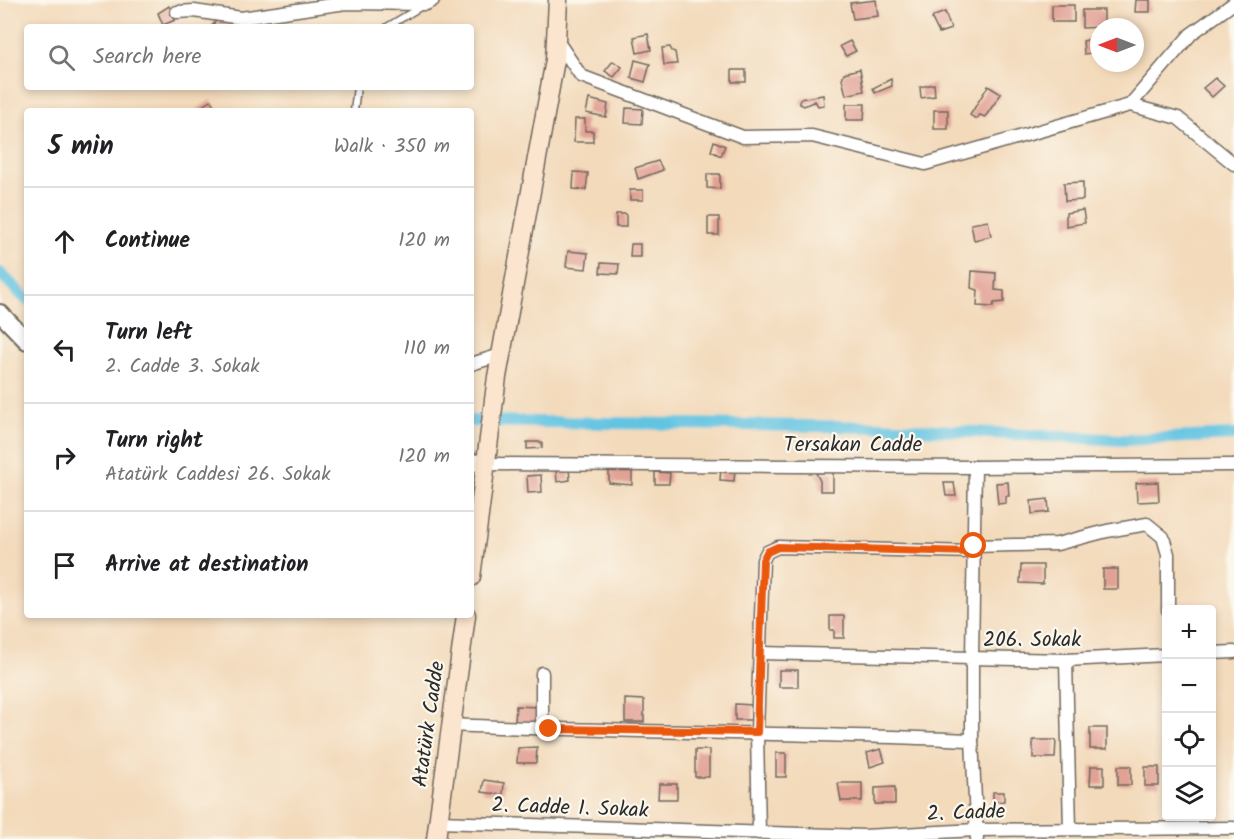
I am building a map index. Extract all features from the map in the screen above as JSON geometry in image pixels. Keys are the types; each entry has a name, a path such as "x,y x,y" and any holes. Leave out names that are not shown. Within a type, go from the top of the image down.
{"main road":[{"path":"474,535 479,463 555,60 557,0"},
{"name":"Atatürk Cadde","path":"437,830 466,618"}],"street":[{"path":"177,12 194,11 241,18 346,3 429,2"},
{"path":"1130,105 1191,34 1234,3"},
{"path":"556,38 581,76 743,137 812,136 925,164 1130,105 1178,118 1234,164"},
{"path":"0,313 24,338"},
{"path":"474,363 501,355"},
{"name":"Tersakan Cadde","path":"479,463 975,467 1234,465"},
{"name":"206. Sokak","path":"975,467 972,658 1066,660 1162,655"},
{"path":"759,833 757,732 763,560 767,552 778,547 973,549 1057,544 1107,531 1148,524 1163,537 1168,554 1168,605"},
{"path":"1216,653 1234,652"},
{"path":"760,653 972,658 972,740 977,834"},
{"path":"1066,660 1070,829"},
{"path":"542,673 542,729"},
{"path":"451,724 542,729 851,734 972,740"},
{"name":"2. Cadde","path":"700,831 865,837 1070,829 1105,833 1234,828"},
{"name":"2. Cadde 1. Sokak","path":"437,830 700,831"}],"lane":[{"path":"392,24 429,2"},
{"path":"354,108 357,90"}],"building":[{"path":"876,0 878,16 853,19 850,3"},
{"path":"1136,0 1150,0 1150,12 1135,12"},
{"path":"1052,5 1074,5 1074,22 1052,22"},
{"path":"169,6 175,20 163,24 158,13"},
{"path":"1082,10 1104,10 1104,18 1090,18 1090,28 1082,28"},
{"path":"945,12 951,29 939,33 932,19"},
{"path":"221,15 232,24 214,24"},
{"path":"648,34 651,50 637,53 634,37"},
{"path":"1090,39 1090,53 1084,54 1083,41"},
{"path":"850,41 856,51 846,56 840,46"},
{"path":"670,47 675,52 677,64 664,65 662,48"},
{"path":"635,60 650,64 645,82 631,78"},
{"path":"613,61 622,67 614,77 605,71"},
{"path":"860,69 864,91 846,95 842,79 844,73"},
{"path":"732,70 746,70 746,82 732,82"},
{"path":"1215,78 1224,86 1212,97 1203,88"},
{"path":"891,79 892,86 875,93 873,88"},
{"path":"934,84 935,96 921,98 920,87"},
{"path":"988,86 1001,94 985,117 980,115 976,119 970,115"},
{"path":"823,95 824,105 818,106 815,101 804,106 800,104 800,99"},
{"path":"589,99 608,104 606,117 586,113"},
{"path":"211,100 215,108 199,108"},
{"path":"846,104 865,104 864,120 846,120"},
{"path":"626,108 643,109 642,124 625,123"},
{"path":"934,110 948,110 948,129 934,129"},
{"path":"575,119 585,119 585,131 593,131 593,142 574,142"},
{"path":"714,141 725,146 721,156 711,151"},
{"path":"658,161 663,170 638,179 635,168"},
{"path":"574,172 588,173 586,190 573,189"},
{"path":"707,174 720,174 720,189 707,188"},
{"path":"1083,182 1083,200 1065,201 1064,183"},
{"path":"630,190 643,190 643,200 630,200"},
{"path":"1083,210 1085,223 1066,226 1066,213"},
{"path":"616,214 626,214 626,227 616,227"},
{"path":"708,217 719,217 719,235 708,235"},
{"path":"988,221 991,236 974,240 971,224"},
{"path":"631,244 640,244 640,257 630,257"},
{"path":"568,251 588,253 586,269 566,267"},
{"path":"601,263 619,264 618,274 600,273"},
{"path":"972,271 996,273 995,290 1004,291 1004,302 994,303 993,307 977,306 978,290 971,288"},
{"path":"527,442 542,442 542,448 527,449"},
{"path":"569,468 570,480 557,482 556,470"},
{"path":"609,468 632,469 632,485 609,483"},
{"path":"721,468 735,469 734,481 720,480"},
{"path":"655,472 670,473 669,484 655,484"},
{"path":"833,472 833,491 820,491 820,481 816,473"},
{"path":"541,475 542,492 528,493 527,476"},
{"path":"1008,482 1009,496 1006,496 1006,503 998,504 996,483"},
{"path":"1158,482 1159,501 1137,502 1136,483"},
{"path":"944,483 954,483 956,496 946,496"},
{"path":"1048,499 1049,512 1032,514 1031,501"},
{"path":"1021,565 1043,565 1043,584 1020,583"},
{"path":"1103,569 1118,569 1118,589 1103,589"},
{"path":"830,616 844,616 844,638 834,638 834,630 830,630"},
{"path":"779,670 798,670 798,687 779,687"},
{"path":"625,699 644,700 644,722 625,722"},
{"path":"735,704 753,705 753,720 735,720"},
{"path":"516,706 538,707 538,723 515,722"},
{"path":"1090,728 1107,728 1107,749 1090,749"},
{"path":"1033,740 1056,740 1055,758 1033,758"},
{"path":"537,747 536,763 517,763 518,748"},
{"path":"881,749 885,762 870,767 867,753"},
{"path":"695,750 709,750 709,777 695,777"},
{"path":"776,753 786,753 786,777 776,777"},
{"path":"1091,766 1104,766 1104,785 1090,785"},
{"path":"1118,766 1131,766 1131,785 1118,785"},
{"path":"1145,767 1159,767 1159,786 1145,786"},
{"path":"484,780 504,783 503,795 482,792"},
{"path":"838,783 862,783 862,801 841,801"},
{"path":"659,784 677,784 677,799 658,799"},
{"path":"895,787 895,804 875,804 875,788"},
{"path":"993,792 1004,792 1004,801 993,802"}],"waterway":[{"path":"0,273 24,297"},
{"path":"474,421 879,427 1123,440 1234,435"}],"route":[{"path":"549,729 757,732 763,560 767,552 778,547 973,552 974,546"}]}
